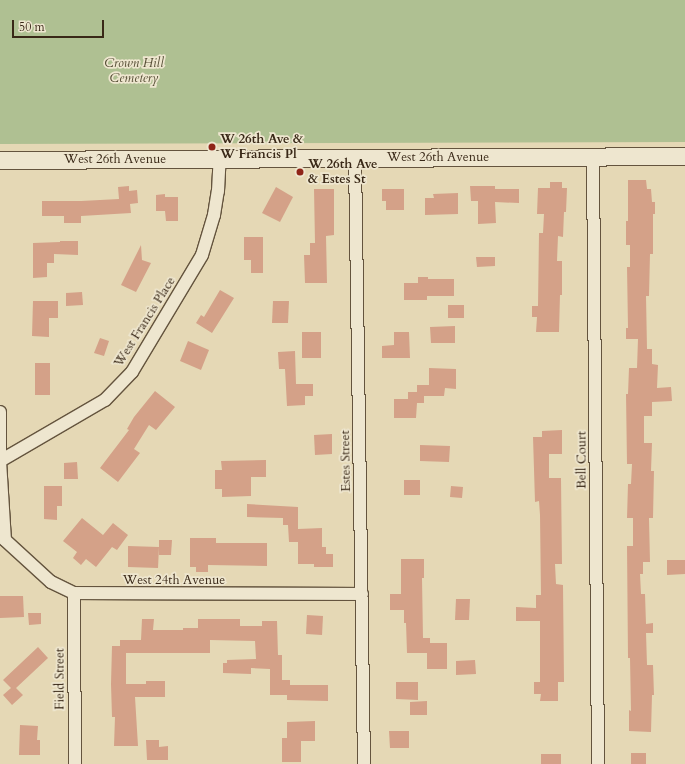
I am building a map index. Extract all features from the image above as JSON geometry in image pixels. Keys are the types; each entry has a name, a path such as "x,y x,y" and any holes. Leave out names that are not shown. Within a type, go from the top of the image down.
{"street":[{"name":"Bell Court","path":"593,156 598,764"},
{"name":"West 26th Avenue","path":"0,160 685,156"},
{"name":"West Francis Place","path":"0,462 105,400 132,372 202,255 214,215 218,191 220,158"},
{"name":"Estes Street","path":"355,158 364,764"},
{"path":"0,412 3,544"},
{"name":"West 24th Avenue","path":"3,544 51,582 74,593 362,594"},
{"name":"Field Street","path":"74,593 75,764"}],"green space":[{"name":"Crown Hill Cemetery","path":"0,0 685,0 685,142 0,144"}],"building":[{"path":"628,180 646,180 647,189 651,189 652,202 655,202 655,214 653,214 653,254 650,254 649,296 646,296 647,349 652,349 652,364 658,365 657,388 671,387 672,401 652,402 652,416 644,416 644,443 652,443 651,471 654,471 653,518 649,518 650,562 643,562 643,574 640,574 641,594 645,594 646,624 653,623 653,633 646,633 647,665 653,665 654,695 652,695 651,732 629,731 629,710 631,711 630,658 628,658 627,546 633,546 633,518 627,518 628,484 631,484 632,464 627,464 626,394 628,394 629,368 637,368 638,339 626,339 626,328 628,328 627,267 630,267 630,245 626,245 626,221 628,221"},
{"path":"550,182 562,182 562,188 567,188 563,237 558,236 557,261 562,261 562,295 560,295 559,332 536,332 537,317 532,317 532,306 538,306 539,233 543,233 544,214 537,214 538,188 550,188"},
{"path":"129,186 129,191 137,190 138,203 130,204 131,213 81,216 81,223 64,223 64,216 42,216 42,201 119,199 118,187"},
{"path":"470,186 495,186 495,189 519,189 519,203 495,202 496,223 478,224 478,201 471,201"},
{"path":"276,187 293,197 280,222 262,213"},
{"path":"314,189 334,189 334,235 326,236 327,283 305,283 304,255 310,255 310,243 315,243"},
{"path":"382,189 404,189 404,210 386,210 386,201 382,201"},
{"path":"458,193 458,214 425,215 425,198 434,198 433,194"},
{"path":"165,194 165,197 178,197 178,221 166,221 165,211 156,211 156,195"},
{"path":"244,237 263,237 263,273 251,273 251,260 244,260"},
{"path":"78,241 78,255 54,254 54,263 47,263 47,277 33,278 33,243"},
{"path":"141,245 142,260 151,263 136,292 121,285"},
{"path":"476,257 495,257 495,266 477,267"},
{"path":"418,277 428,277 428,279 454,279 454,296 427,296 427,300 404,300 404,283 418,283"},
{"path":"220,290 234,298 212,333 196,323 201,315 204,317"},
{"path":"82,292 83,305 66,306 66,293"},
{"path":"33,301 58,301 58,318 49,318 49,337 32,336"},
{"path":"273,301 289,301 288,323 272,323"},
{"path":"448,305 464,305 464,318 448,318"},
{"path":"455,326 455,343 431,343 430,327"},
{"path":"302,332 321,332 321,358 302,358"},
{"path":"394,332 409,332 410,358 382,358 382,346 394,345"},
{"path":"100,338 109,341 104,356 94,353"},
{"path":"188,341 209,350 201,370 180,361"},
{"path":"295,351 296,384 313,384 313,396 305,396 305,405 287,406 285,369 279,369 278,352"},
{"path":"35,363 50,363 50,395 35,395"},
{"path":"429,368 456,369 456,389 445,388 444,396 424,396 424,403 417,403 416,418 394,418 394,399 408,399 408,392 417,392 417,385 429,385"},
{"path":"155,391 175,407 156,430 149,425 134,449 140,453 118,482 100,468 129,430 127,429 134,417"},
{"path":"562,430 562,454 549,454 549,478 561,478 562,564 555,564 556,584 563,585 564,682 558,682 558,701 540,701 541,694 534,694 534,682 540,682 540,621 516,621 516,607 536,608 536,595 541,595 540,515 539,501 535,502 533,437 542,437 542,431"},
{"path":"332,434 332,454 315,455 314,435"},
{"path":"420,445 450,446 449,462 420,461"},
{"path":"266,460 266,477 251,477 251,496 222,497 222,489 215,489 215,470 222,470 221,461"},
{"path":"77,462 78,479 64,479 64,463"},
{"path":"404,480 420,480 420,495 404,495"},
{"path":"44,486 62,486 62,506 57,506 57,520 44,519"},
{"path":"451,486 463,487 462,498 450,497"},
{"path":"247,504 298,507 298,529 322,528 322,547 326,547 326,554 333,554 333,567 314,567 314,564 298,564 298,542 289,542 288,525 283,525 283,518 247,517"},
{"path":"82,518 103,535 113,523 128,535 117,550 112,547 96,567 86,559 81,565 73,558 77,552 63,541"},
{"path":"190,538 216,538 216,543 267,543 267,566 208,565 208,572 196,572 196,567 190,567"},
{"path":"159,540 172,540 171,555 159,555"},
{"path":"128,546 159,547 158,568 128,567"},
{"path":"401,559 424,559 424,578 422,578 423,638 430,638 430,643 447,643 447,669 427,669 427,653 407,653 404,610 390,610 390,594 401,594"},
{"path":"667,560 685,560 685,574 667,575"},
{"path":"0,596 23,596 24,617 0,618"},
{"path":"456,599 470,599 469,620 455,620"},
{"path":"28,613 41,613 41,624 29,625"},
{"path":"307,615 323,616 322,635 306,634"},
{"path":"142,619 154,619 153,630 183,630 183,628 198,628 198,619 240,619 240,626 262,626 262,621 277,621 278,655 282,655 282,680 290,680 290,685 328,685 328,701 287,700 287,695 270,695 270,669 251,668 251,674 223,673 223,663 227,663 227,660 256,659 255,641 210,640 210,653 126,653 126,684 146,684 146,681 165,681 165,697 135,697 138,746 114,746 115,717 112,717 111,684 112,646 120,646 120,640 141,640"},
{"path":"38,647 48,658 16,688 23,695 12,705 3,695 11,688 3,680"},
{"path":"475,660 476,674 456,675 456,661"},
{"path":"396,682 418,682 418,700 396,699"},
{"path":"427,701 427,715 410,715 410,702"},
{"path":"315,721 315,741 301,741 301,762 282,762 282,738 287,738 287,722"},
{"path":"20,725 38,726 37,740 40,740 40,755 19,755"},
{"path":"389,731 409,731 409,748 390,748"},
{"path":"146,740 159,740 159,747 168,746 168,760 147,760"},
{"path":"631,753 646,753 646,764 631,764"},
{"path":"541,754 561,754 561,764 541,764"}],"place":[{"name":"W 26th Ave & W Francis Pl","path":"212,147"},
{"name":"W 26th Ave & Estes St","path":"300,172"}]}
